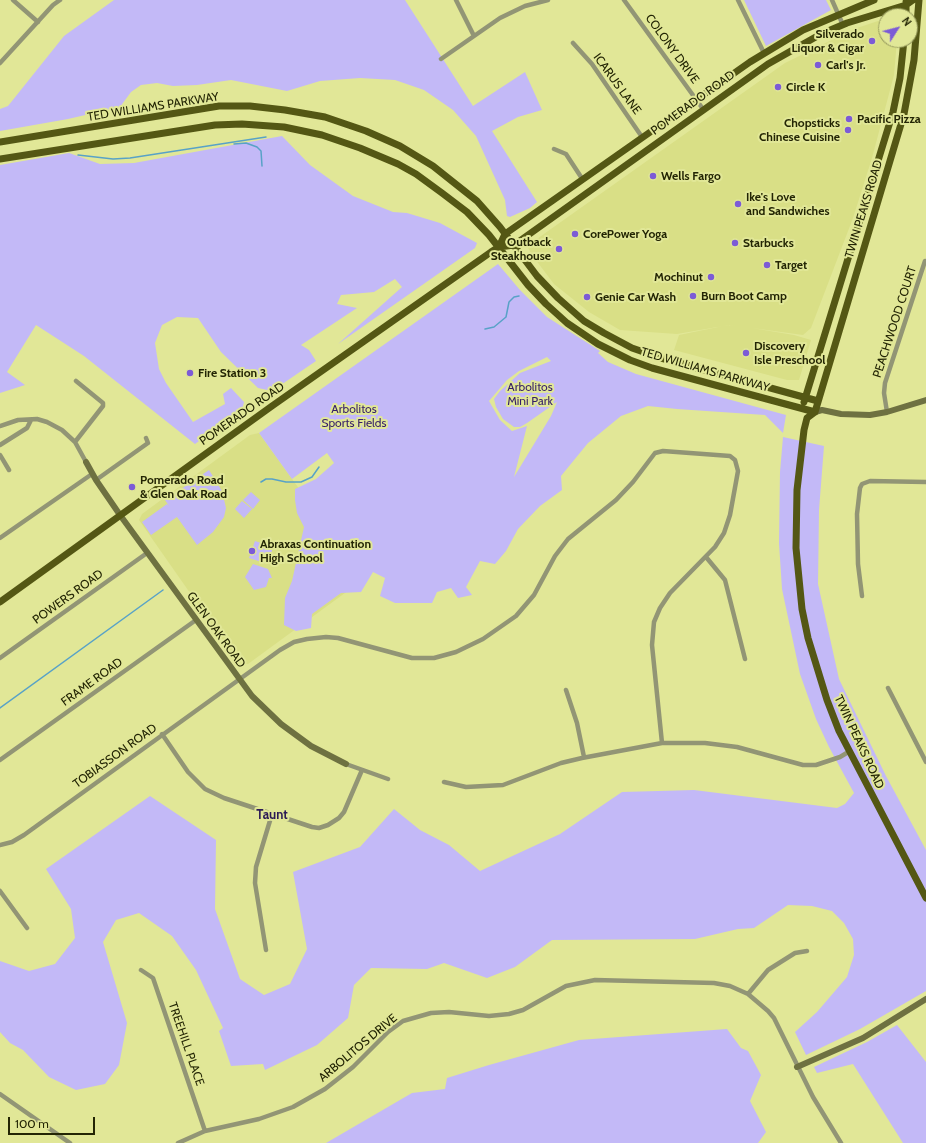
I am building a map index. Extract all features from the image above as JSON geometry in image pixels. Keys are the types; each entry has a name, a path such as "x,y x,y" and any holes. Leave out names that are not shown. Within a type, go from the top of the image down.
{"main road":[{"name":"POMERADO ROAD","path":"0,602 120,515 499,247 506,234 584,180 642,137 764,53 803,30 874,0"},
{"name":"POMERADO ROAD","path":"499,247 514,245 703,109 772,62 821,34 913,0"},
{"name":"TWIN PEAKS ROAD","path":"815,412 904,114 914,64 919,0"},
{"name":"TWIN PEAKS ROAD","path":"802,408 893,112 901,71 903,48"},
{"name":"TED WILLIAMS PARKWAY","path":"0,142 219,106 250,106 325,117 366,131 400,146 433,166 477,201 506,234 537,276 558,298 584,320 618,341 661,358 818,401"},
{"name":"TED WILLIAMS PARKWAY","path":"0,158 215,125 242,124 284,127 322,135 360,148 416,174 467,212 499,247 528,285 556,314 574,328 610,350 652,368 815,412"},
{"path":"857,268 860,243 876,191 875,187 870,186"},
{"path":"802,408 807,418 815,412"},
{"name":"TWIN PEAKS ROAD","path":"807,418 796,490 796,548 802,609 812,654 827,700 850,751 926,898"}],"street":[{"path":"13,0 38,22"},
{"path":"0,64 60,0"},
{"path":"456,0 474,36"},
{"path":"442,59 500,18 525,6 548,0"},
{"name":"COLONY DRIVE","path":"624,0 703,109"},
{"path":"738,0 764,53"},
{"path":"832,0 843,25"},
{"name":"ICARUS LANE","path":"573,43 592,64 642,137"},
{"path":"554,149 566,154 584,180"},
{"name":"PEACHWOOD COURT","path":"887,412 884,393 885,383 925,261"},
{"path":"0,426 15,421 31,420 47,422 62,430 75,442 103,406 103,403 76,381"},
{"path":"815,412 822,410 853,415 870,415 887,412 926,400"},
{"path":"818,401 822,410"},
{"path":"0,445 26,428 31,420"},
{"path":"0,538 148,443 146,438"},
{"name":"GLEN OAK ROAD","path":"75,442 94,477 120,515 252,696 281,724 310,746 346,764 388,779"},
{"name":"TOBIASSON ROAD","path":"0,845 12,842 24,835 286,646 307,638 338,638 412,658 434,658 456,652 483,639 516,616 534,595 555,556 568,539 616,500 633,482 655,453 663,451 730,456 735,460 738,471 730,515 724,533 716,547 706,557"},
{"path":"0,455 10,470"},
{"path":"862,596 858,564 857,514 860,488 862,484 870,481 926,482"},
{"name":"POWERS ROAD","path":"0,658 147,553"},
{"path":"662,743 652,645 654,622 660,608 670,593 706,557 725,580 745,659"},
{"name":"FRAME ROAD","path":"0,760 196,620"},
{"path":"888,688 926,762"},
{"path":"566,690 577,723 584,757"},
{"path":"162,734 188,772 205,789 224,798 312,827 320,828 328,826 339,818 344,812 362,770"},
{"path":"444,782 466,787 503,785 561,763 584,757 662,743 704,743 737,747 809,765 816,765 832,760 850,751"},
{"path":"266,950 255,883 256,867 272,814"},
{"path":"0,891 27,928"},
{"path":"748,994 768,970 794,953 807,951"},
{"name":"TREEHILL PLACE","path":"142,970 153,978 205,1131"},
{"name":"ARBOLITOS DRIVE","path":"178,1143 205,1131 259,1119 293,1107 325,1089 353,1067 388,1032 403,1021 424,1014 448,1012 489,1016 509,1014 523,1010 566,986 595,980 714,983 730,986 748,994 774,1018 797,1067 841,1143"},
{"path":"797,1067 863,1038 926,999"},
{"path":"0,1094 70,1143"}],"shaded area":[{"path":"878,21 878,48 896,48 894,75 872,158 853,218 811,328 803,335 752,328 794,335 811,340 799,380 787,380 674,350 679,335 722,326 677,334 620,330 589,312 554,284 527,246 785,63 854,29"},
{"name":"Abraxas Continuation High School","path":"259,433 364,579 248,664 245,664 239,663 139,520 142,514 250,435"}],"green space":[{"path":"114,0 405,0 473,106 525,72 542,110 518,117 492,131 537,202 530,208 510,217 507,216 505,200 476,136 453,110 424,90 395,80 360,78 320,81 287,91 231,80 197,85 173,86 157,83 141,85 131,92 120,107 68,119 0,131 0,109 8,106 64,36"},
{"path":"744,0 826,0 831,10 766,46"},
{"path":"282,136 310,165 353,196 393,212 407,213 440,223 477,243 475,248 338,344 402,287 395,279 374,292 341,295 337,304 357,308 301,345 309,350 316,361 272,391 258,388 221,352 198,318 177,317 162,325 155,343 159,369 166,383 193,422 225,404 223,394 231,388 244,402 242,410 195,444 84,356 36,325 7,372 25,385 0,393 0,165 69,153 100,164 134,163"},
{"path":"498,264 520,290 547,317 600,351 598,353 608,362 636,374 786,415 783,433 765,415 648,406 621,416 588,443 561,476 562,490 540,506 518,529 506,551 495,564 480,561 466,587 472,595 458,598 451,588 437,592 432,603 395,603 380,596 385,578 373,572 361,592 341,593 312,614 311,628 296,631 284,625 285,598 292,581 304,527 297,513 295,489 316,479 334,463 327,453 292,479 259,433","holes":["547,357 551,361 520,373 500,391 494,399 496,407 503,419 514,427 520,427 527,423 557,402 551,416 514,477 527,426 512,431 500,420 489,401 507,380 519,371"]},
{"path":"783,437 824,446 819,510 818,584 839,679 886,776 926,850 926,991 860,1029 806,1055 795,1032 817,1012 847,977 854,955 853,939 844,923 832,911 812,906 788,905 754,928 738,929 695,939 552,940 515,967 487,978 444,963 427,969 371,968 354,985 348,1018 317,1045 265,1070 263,1064 231,1066 219,1031 223,1028 196,970 172,936 139,913 116,920 103,942 127,1023 119,1065 105,1084 76,1090 49,1077 23,1050 10,1043 0,1032 0,961 29,971 55,964 75,938 71,909 46,869 150,796 216,840 215,909 240,979 264,995 290,984 307,949 293,872 360,847 394,809 420,830 449,845 480,871 560,834 622,792 694,790 837,808 845,804 854,793 829,747 816,719 800,674 782,589 779,543 780,472"},
{"path":"209,470 222,491 226,508 224,517 213,532 197,545 177,517 151,535 142,522 167,504 169,506 165,500"},
{"path":"251,492 260,500 253,509 243,500"},
{"path":"242,501 252,509 244,518 235,509"},
{"path":"255,541 273,547 268,564 249,558"},
{"path":"253,564 268,569 272,578 269,578 266,587 254,590 245,577"},
{"path":"897,1025 926,1062 926,1143 903,1143 853,1064 817,1073 814,1067 867,1042"},
{"path":"727,1029 741,1048 748,1051 761,1075 750,1101 766,1132 758,1143 326,1143 412,1093 445,1089 447,1078 489,1065 579,1040"}],"waterway":[{"path":"78,155 113,159 130,158 266,137"},
{"path":"234,144 246,143 257,147 261,151 262,166"},
{"path":"485,329 494,327 506,317 509,302 514,297 519,296"},
{"path":"261,482 266,479 286,482 301,482 312,477 319,467"},
{"path":"0,708 163,590"}],"place":[{"name":"Silverado Liquor & Cigar","path":"872,41"},
{"name":"Carl's Jr.","path":"818,65"},
{"name":"Circle K","path":"778,87"},
{"name":"Pacific Pizza","path":"849,119"},
{"name":"Chopsticks Chinese Cuisine","path":"848,130"},
{"name":"Wells Fargo","path":"653,176"},
{"name":"Ike's Love and Sandwiches","path":"738,204"},
{"name":"CorePower Yoga","path":"575,234"},
{"name":"Starbucks","path":"735,243"},
{"name":"Outback Steakhouse","path":"559,249"},
{"name":"Target","path":"767,265"},
{"name":"Mochinut","path":"711,277"},
{"name":"Burn Boot Camp","path":"693,296"},
{"name":"Genie Car Wash","path":"587,297"},
{"name":"Discovery Isle Preschool","path":"746,353"},
{"name":"Fire Station 3","path":"190,373"},
{"name":"Pomerado Road & Glen Oak Road","path":"132,487"},
{"name":"Abraxas Continuation High School","path":"252,551"}],"district":[{"name":"Taunt","path":"272,815"}],"park label":[{"name":"Arbolitos Mini Park","path":"530,394"},
{"name":"Arbolitos Sports Fields","path":"354,416"}]}
